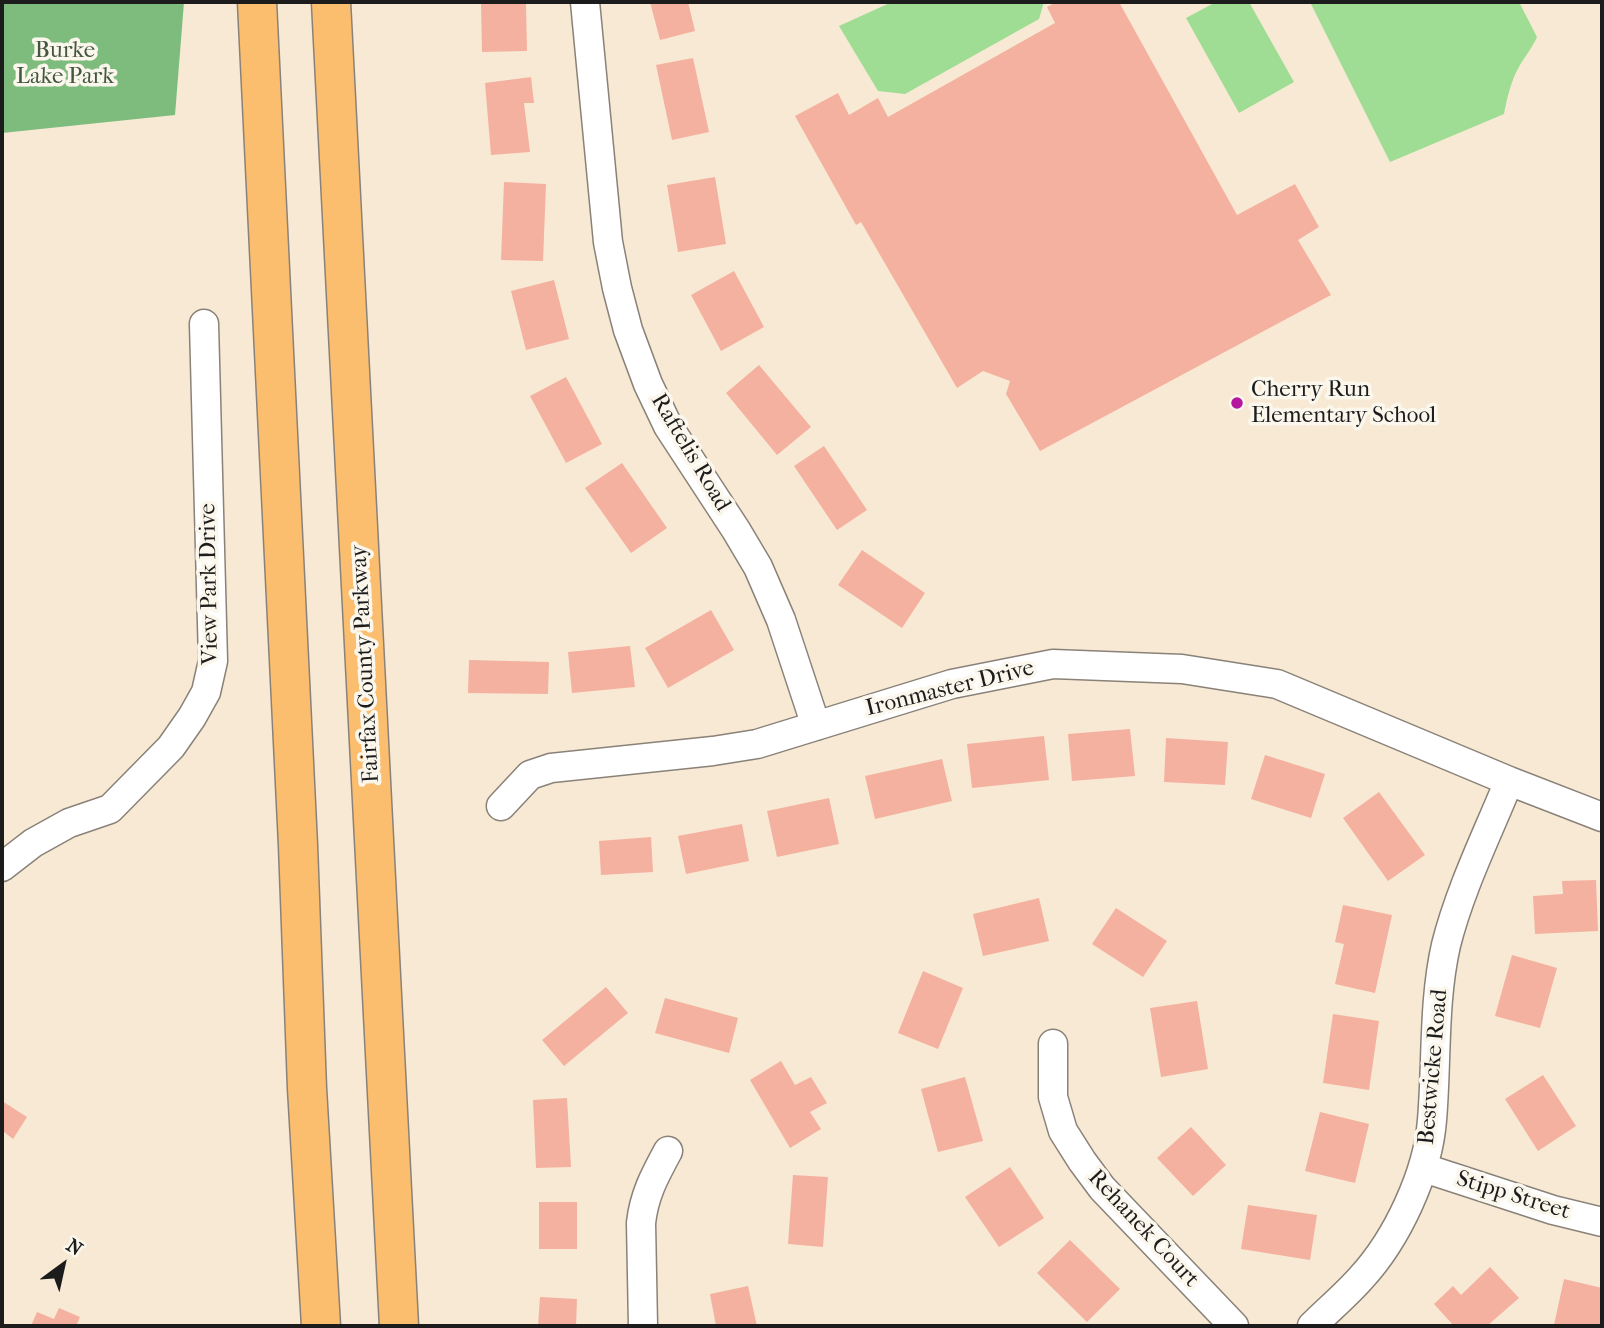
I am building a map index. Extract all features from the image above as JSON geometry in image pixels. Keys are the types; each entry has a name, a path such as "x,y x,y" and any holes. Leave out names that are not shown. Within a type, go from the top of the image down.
{"highway":[{"path":"257,2 298,845 307,1088 321,1326"},
{"name":"Fairfax County Parkway","path":"331,2 399,1326"}],"street":[{"name":"Raftelis Road","path":"585,2 608,242 628,330 648,384 668,426 758,568 780,620 816,726"},
{"name":"View Park Drive","path":"2,867 16,854 45,836 73,821 110,808 171,747 206,692 213,661 204,324"},
{"name":"Ironmaster Drive","path":"501,806 530,775 551,768 757,744 951,684 1053,664 1182,669 1277,684 1602,817"},
{"name":"Bestwicke Road","path":"1312,1326 1362,1278 1379,1255 1402,1216 1424,1168 1432,1123 1439,993 1446,946 1460,901 1509,781"},
{"name":"Rehanek Court","path":"1053,1044 1053,1097 1063,1131 1082,1161 1102,1188 1234,1326"},
{"path":"643,1326 643,1206 648,1189 668,1151"},
{"name":"Stipp Street","path":"1424,1168 1553,1210 1602,1222"}],"green space":[{"name":"Burke Lake Park","path":"2,2 184,2 175,115 2,133"},
{"path":"892,2 1044,2 1039,19 905,94 878,91 839,26"},
{"path":"1216,2 1249,2 1294,82 1239,113 1186,18"},
{"path":"1310,2 1519,2 1537,37 1514,77 1504,114 1390,162"}],"building":[{"path":"481,2 526,2 527,51 482,52"},
{"path":"650,2 688,2 695,31 660,40"},
{"path":"1056,2 1119,2 1237,215 1295,184 1319,227 1298,240 1331,295 1040,451 1006,394 1010,381 983,371 957,388 861,222 856,225 795,116 838,93 849,115 878,98 888,117 1055,23 1047,7"},
{"path":"693,58 709,132 672,140 656,65"},
{"path":"531,77 534,103 524,103 530,152 491,155 485,83"},
{"path":"715,177 726,244 678,252 667,185"},
{"path":"504,182 546,184 543,261 501,260"},
{"path":"734,271 764,327 721,351 691,295"},
{"path":"554,280 569,339 526,350 511,291"},
{"path":"759,365 811,427 777,455 726,393"},
{"path":"566,377 602,444 566,463 530,396"},
{"path":"824,446 867,510 837,530 794,466"},
{"path":"622,463 667,528 631,553 585,488"},
{"path":"862,550 925,593 902,628 838,585"},
{"path":"711,610 734,650 668,688 645,648"},
{"path":"630,646 635,687 572,693 568,652"},
{"path":"469,660 549,662 548,694 468,693"},
{"path":"1130,729 1135,776 1072,781 1068,734"},
{"path":"1044,736 1049,780 972,788 967,744"},
{"path":"1166,738 1228,742 1225,785 1164,782"},
{"path":"1265,755 1325,774 1311,818 1251,799"},
{"path":"942,759 952,801 875,819 865,776"},
{"path":"1379,792 1425,855 1388,881 1343,818"},
{"path":"829,798 839,844 777,857 767,811"},
{"path":"742,824 749,861 686,874 678,836"},
{"path":"651,837 653,872 601,875 599,841"},
{"path":"1596,880 1598,931 1535,934 1533,896 1563,894 1562,881"},
{"path":"1039,898 1049,941 983,956 973,914"},
{"path":"1343,905 1392,915 1375,993 1335,984 1344,944 1335,942"},
{"path":"1116,908 1167,941 1143,977 1092,944"},
{"path":"1512,955 1557,968 1540,1028 1495,1016"},
{"path":"923,971 963,988 938,1049 898,1033"},
{"path":"606,987 628,1013 564,1066 542,1040"},
{"path":"665,998 738,1018 729,1053 655,1033"},
{"path":"1197,1001 1208,1069 1161,1077 1150,1008"},
{"path":"1333,1014 1379,1021 1369,1090 1323,1083"},
{"path":"781,1061 795,1085 811,1077 827,1103 810,1112 821,1129 790,1148 750,1080"},
{"path":"1543,1075 1576,1126 1538,1151 1505,1099"},
{"path":"965,1077 983,1141 938,1152 921,1089"},
{"path":"567,1098 571,1167 536,1168 533,1100"},
{"path":"2,1101 27,1117 13,1139 4,1132 2,1135"},
{"path":"1320,1112 1369,1124 1355,1183 1305,1171"},
{"path":"1191,1127 1226,1165 1193,1196 1157,1158"},
{"path":"1010,1167 1044,1218 999,1247 965,1197"},
{"path":"793,1175 828,1177 823,1247 788,1244"},
{"path":"539,1202 577,1202 577,1249 539,1249"},
{"path":"1248,1205 1317,1215 1310,1260 1241,1249"},
{"path":"1070,1240 1120,1289 1087,1322 1037,1273"},
{"path":"1490,1267 1519,1298 1487,1326 1454,1326 1434,1304 1453,1286 1461,1295"},
{"path":"1564,1279 1602,1288 1602,1326 1554,1325"},
{"path":"748,1286 757,1326 716,1326 710,1294"},
{"path":"540,1297 577,1299 576,1326 538,1326"},
{"path":"59,1308 80,1317 76,1326 31,1326 37,1312 54,1319"}],"place":[{"name":"Cherry Run Elementary School","path":"1237,403"}]}
